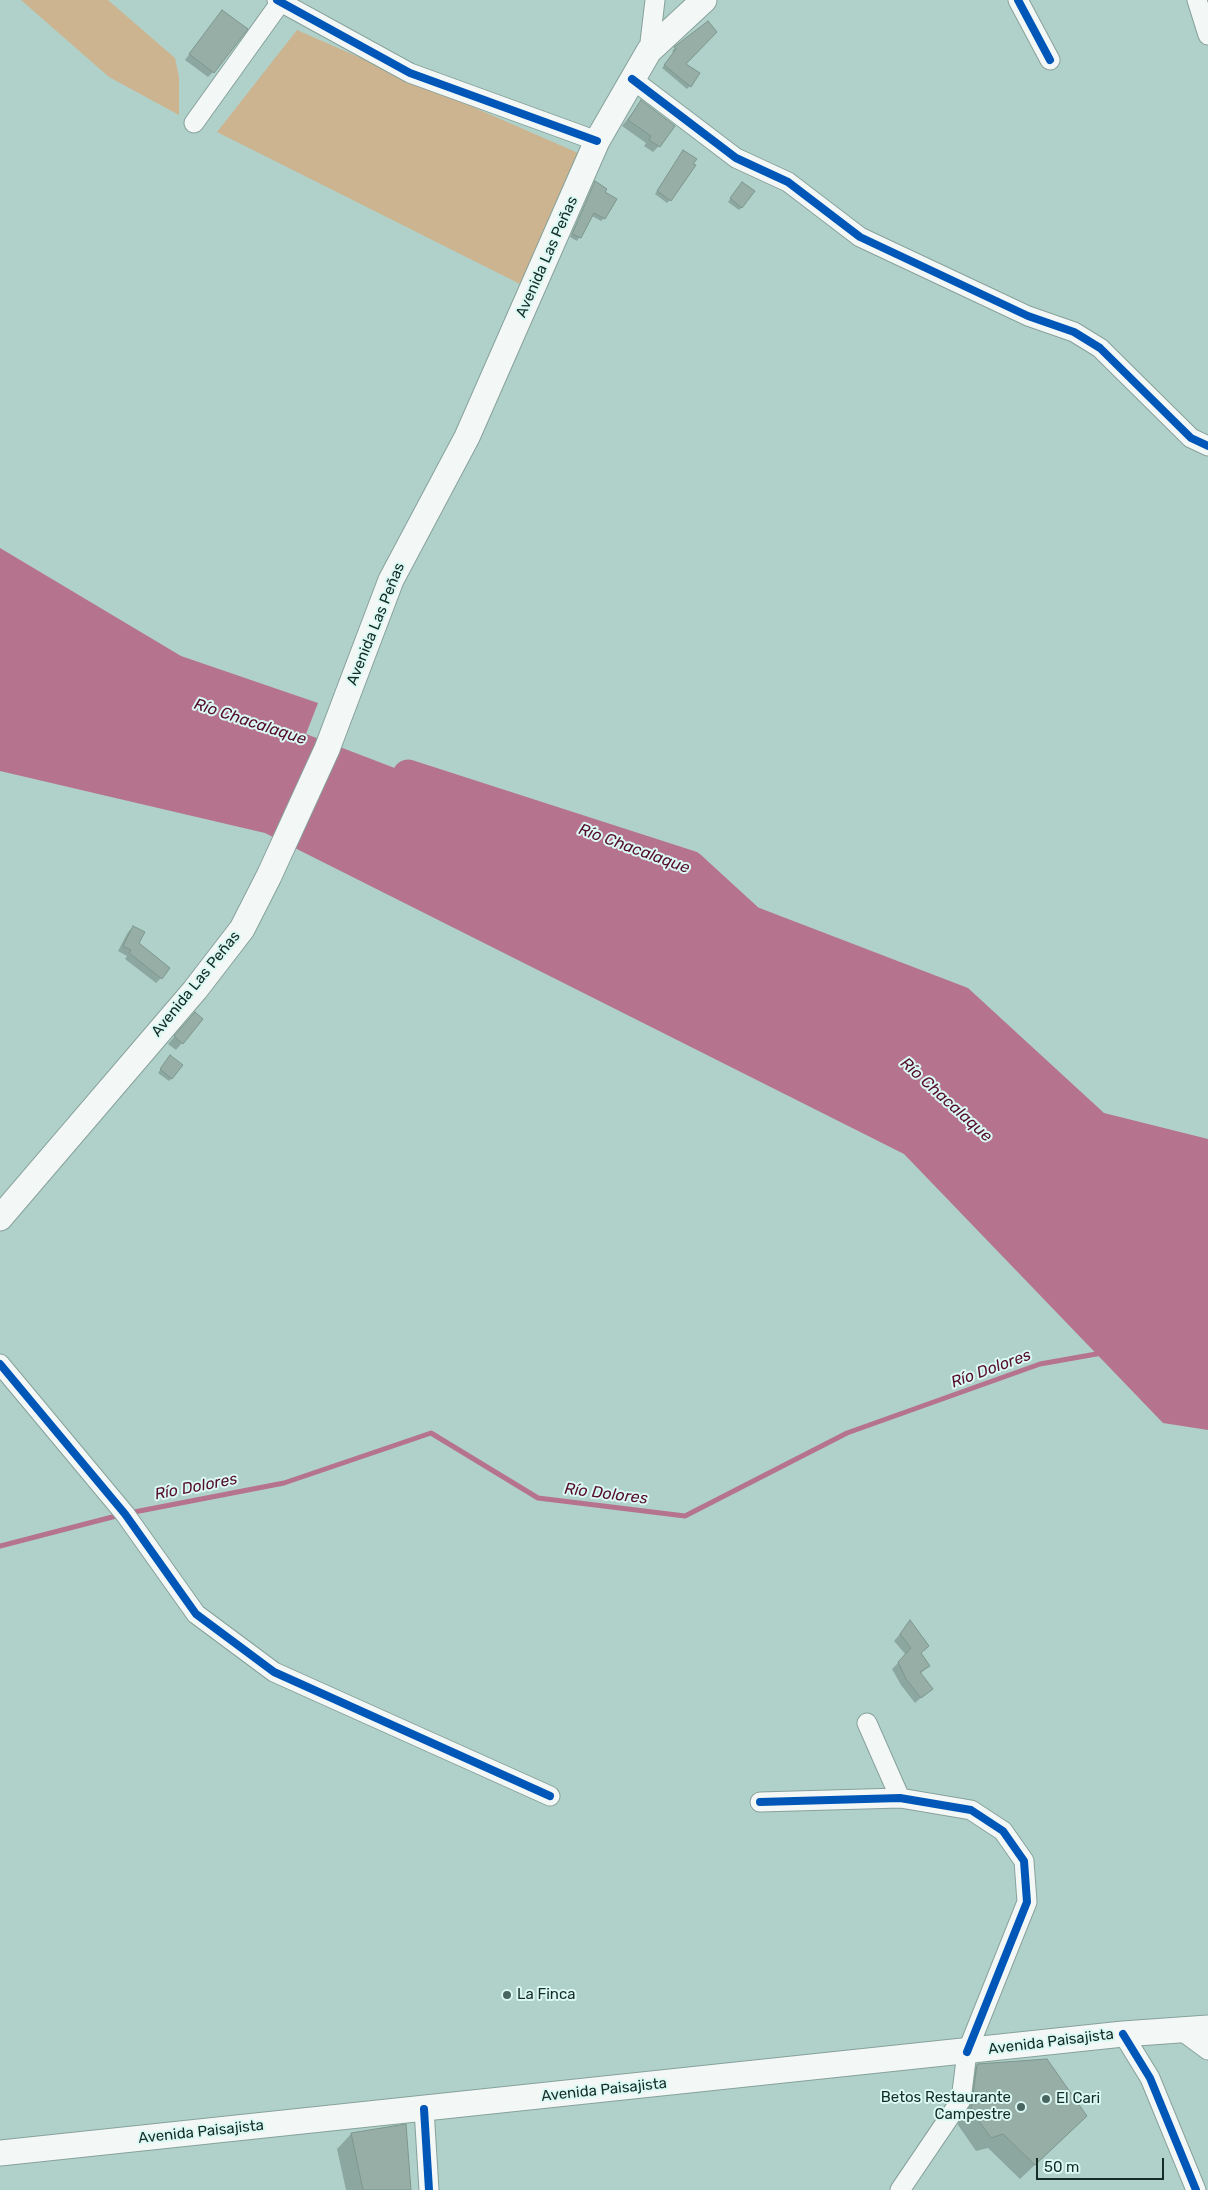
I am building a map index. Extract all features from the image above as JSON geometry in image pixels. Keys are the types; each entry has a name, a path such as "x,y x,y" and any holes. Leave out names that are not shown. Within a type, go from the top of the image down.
{"main road":[{"name":"Avenida Las Peñas","path":"0,1218 195,990 242,929 269,876 327,749 391,580 467,437 597,141 649,51 704,0"},
{"name":"Avenida Paisajista","path":"0,2153 1124,2034 1208,2028"}],"street":[{"path":"649,51 655,0"},
{"path":"1018,0 1050,60"},
{"path":"1197,0 1208,35"},
{"path":"194,123 278,1 410,74 597,141"},
{"path":"632,79 736,158 788,182 860,237 1028,316 1074,332 1100,348 1191,438 1208,446"},
{"path":"0,1364 126,1514 196,1614 274,1672 550,1796"},
{"path":"867,1723 900,1798"},
{"path":"760,1802 900,1798 971,1810 1003,1831 1024,1861 1027,1902 967,2052 961,2100 900,2190"},
{"path":"1181,2030 1208,2050"},
{"path":"1124,2034 1150,2078 1196,2190"},
{"path":"424,2109 429,2190"}],"shaded area":[{"path":"21,0 108,0 175,58 179,77 179,115 109,77"},
{"path":"297,30 585,156 524,286 217,132"}],"water":[{"path":"0,548 181,656 318,703 306,734 968,988 1104,1113 1208,1139 1208,1430 1163,1423 904,1154 265,833 0,771"}],"building":[{"path":"222,10 248,29 214,73 189,54"},
{"path":"708,21 717,32 686,64 700,73 691,87 664,65 676,49 674,47"},
{"path":"641,100 675,126 660,147 649,140 651,136 628,120"},
{"path":"683,150 697,159 693,164 696,165 671,201 657,191"},
{"path":"595,181 607,189 605,192 617,199 605,219 594,213 581,238 572,234"},
{"path":"742,182 755,191 742,208 730,198"},
{"path":"133,926 145,932 139,943 170,968 162,979 129,953 131,950 123,946"},
{"path":"195,1012 203,1019 183,1044 174,1036"},
{"path":"170,1055 183,1065 172,1079 160,1069"},
{"path":"910,1620 929,1646 921,1653 930,1666 920,1672 933,1689 921,1698 906,1679 898,1662 911,1648 900,1634"},
{"path":"1047,2059 1087,2116 1035,2165 1003,2134 991,2138 971,2110 977,2064"},
{"path":"406,2124 411,2190 363,2190 351,2133"}],"waterway":[{"name":"Río Chacalaque","path":"408,775 690,866 750,921"},
{"name":"Río Dolores","path":"129,1513 284,1483 431,1433 538,1498 685,1516 847,1433 1040,1364 1102,1353"},
{"name":"Río Dolores","path":"0,1546 120,1515"}],"cycle path":[{"path":"277,0 410,73 597,141"},
{"path":"1018,0 1050,60"},
{"path":"632,79 736,158 788,182 860,237 1028,316 1074,332 1100,348 1191,438 1208,446"},
{"path":"0,1364 125,1514 196,1614 274,1672 550,1796"},
{"path":"760,1802 900,1798 971,1810 1003,1831 1024,1861 1027,1902 967,2052"},
{"path":"1123,2034 1150,2078 1196,2190"},
{"path":"424,2109 429,2190"}],"place":[{"name":"La Finca","path":"507,1995"},
{"name":"El Cari","path":"1046,2099"},
{"name":"Betos Restaurante Campestre","path":"1021,2107"}]}
